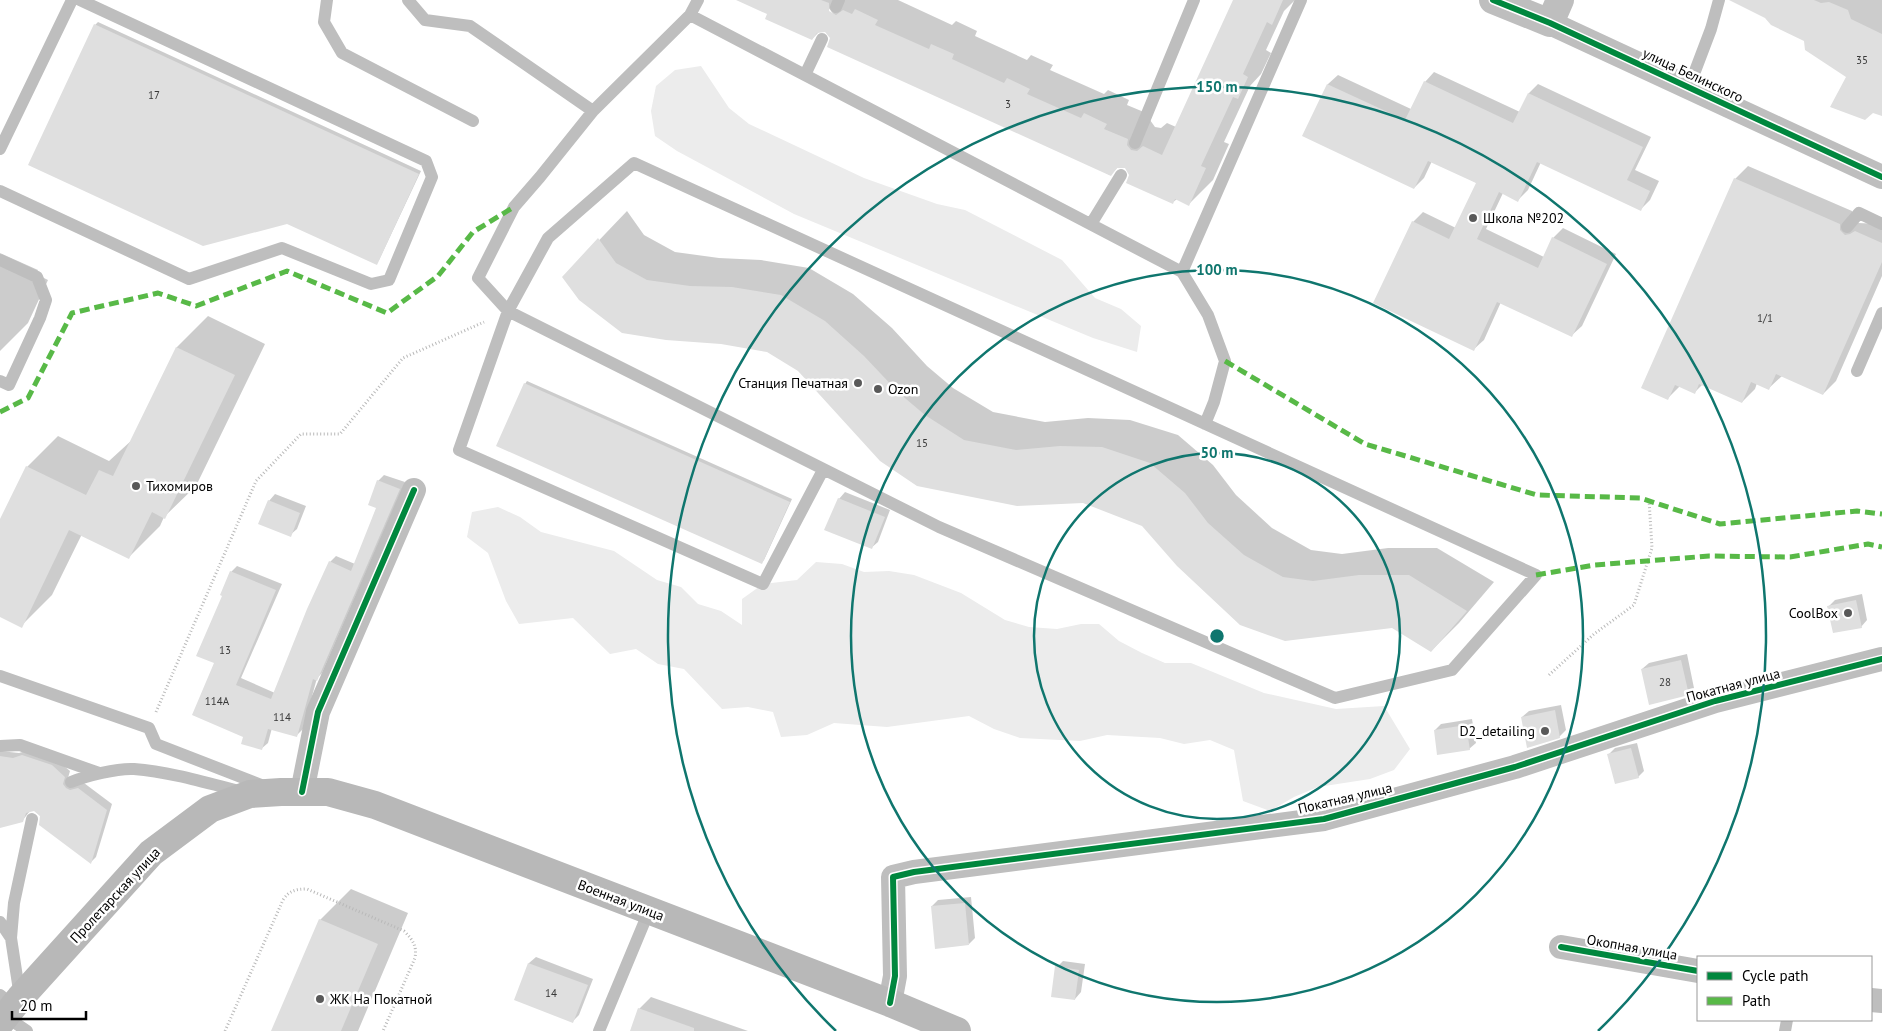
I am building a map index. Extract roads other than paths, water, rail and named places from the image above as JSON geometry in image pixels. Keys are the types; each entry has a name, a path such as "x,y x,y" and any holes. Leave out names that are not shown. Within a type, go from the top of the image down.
{"main road":[{"name":"Пролетарская улица","path":"11,1011 152,853 210,809 250,794 291,792"},
{"name":"Военная улица","path":"291,792 328,792 375,804 890,1003 957,1031"}],"street":[{"name":"улица Белинского","path":"1493,0 1555,12 1689,87 1882,177"},
{"path":"291,792 318,712 414,490"},
{"name":"Покатная улица","path":"890,1003 895,976 893,878 914,872 1324,819 1515,767 1715,701 1882,659"},
{"name":"Окопная улица","path":"1561,948 1697,971"}],"lane":[{"path":"0,149 72,0"},
{"path":"0,191 188,278 282,248 371,284 389,280 432,177 426,161 80,0"},
{"path":"327,0 324,22 342,53 473,121"},
{"path":"408,0 426,20 470,26 592,111"},
{"path":"698,0 690,15 592,111 514,207 478,278 508,311 939,527 1335,698 1452,670 1536,575 634,163 548,238 508,311 459,450 762,584 823,470"},
{"path":"1135,143 1194,0"},
{"path":"1182,272 1301,0"},
{"path":"1689,87 1720,0"},
{"path":"690,15 1182,272 1208,316 1225,361 1214,402 1205,424"},
{"path":"805,75 822,39"},
{"path":"1091,224 1121,174"},
{"path":"1847,227 1859,213 1882,224"},
{"path":"0,260 37,277 46,300 40,318 9,385 0,381"},
{"path":"1857,371 1882,313"},
{"path":"0,676 148,728 156,744 291,792"},
{"path":"0,746 20,745 102,774"},
{"path":"71,782 87,776 133,769 190,779 250,794"},
{"path":"11,1011 11,938 14,903 32,819"},
{"path":"599,1031 649,911"},
{"path":"0,922 11,938"}],"place":[{"name":"Школа №202","path":"1473,218"},
{"name":"Станция Печатная","path":"858,383"},
{"name":"Ozon","path":"878,389"},
{"name":"Тихомиров","path":"136,486"},
{"name":"CoolBox","path":"1848,613"},
{"name":"D2_detailing","path":"1545,731"},
{"name":"ЖК На Покатной","path":"320,999"}]}
